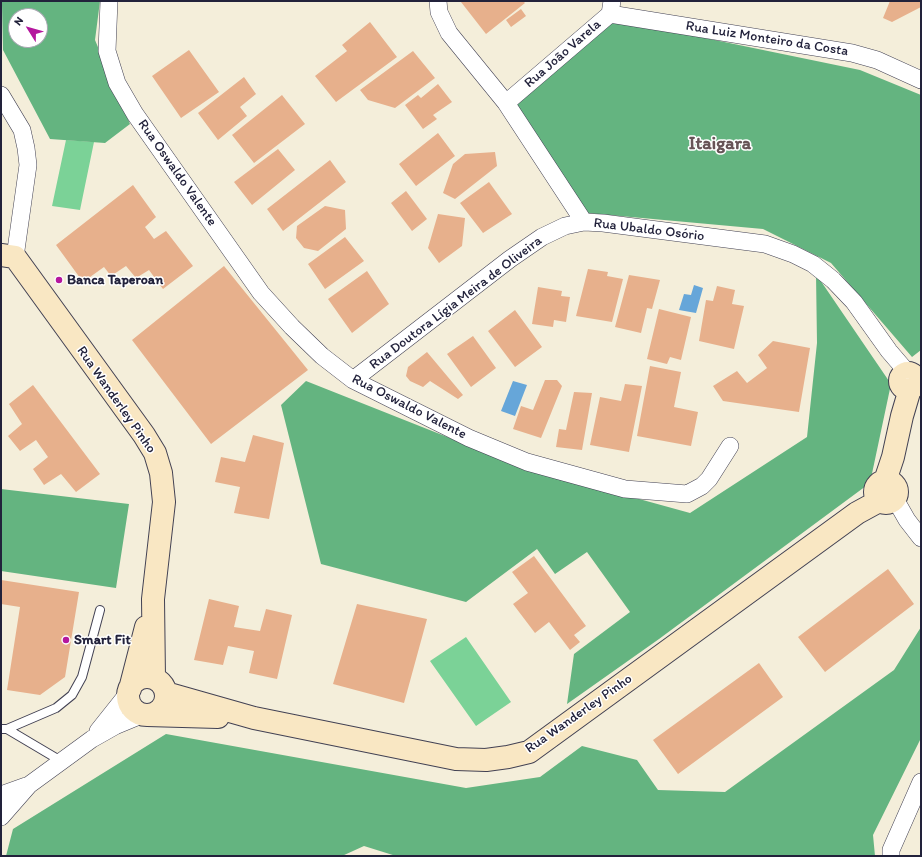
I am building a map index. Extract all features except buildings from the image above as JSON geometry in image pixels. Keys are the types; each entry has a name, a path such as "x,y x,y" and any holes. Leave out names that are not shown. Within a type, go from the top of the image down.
{"street":[{"name":"Rua Oswaldo Valente","path":"109,1 107,51 117,83 135,114 261,293 297,332 322,356 353,380 469,438 519,459 624,489 688,494 702,486 730,446"},
{"name":"Rua Ubaldo Osório","path":"438,1 439,12 449,33 506,103 584,222 603,223 765,244 793,254 813,264 833,280 854,302 888,351 912,377"},
{"name":"Rua João Varela","path":"506,103 611,7"},
{"name":"Rua Luiz Monteiro da Costa","path":"611,7 852,53 877,60 921,80"},
{"path":"1,95 22,130 28,166 8,256"},
{"name":"Rua Doutora Lígia Meira de Oliveira","path":"353,380 510,259 542,237 565,226 584,222"},
{"name":"Rua Wanderley Pinho","path":"8,256 144,435 155,453 161,473 164,502 153,599 129,690"},
{"path":"912,377 902,416 886,494 921,538"},
{"name":"Rua Wanderley Pinho","path":"153,599 160,686 254,718 456,759 486,760 508,757 530,752 857,513 886,494"},
{"path":"1,817 28,785 92,739 115,726 159,710 163,706 165,700 160,686 147,677 134,683 92,739"},
{"path":"129,690 128,698 133,709 138,713 145,715"},
{"name":"Rua Wanderley Pinho","path":"145,715 254,718"},
{"path":"891,856 891,850 921,782"},
{"path":"1,795 28,785"}],"lane":[{"path":"4,729 56,708 72,695 82,678 100,610"},
{"path":"4,729 61,761"}],"green space":[{"path":"1,1 100,1 95,40 130,124 105,143 50,139 3,50"},
{"path":"608,18 860,70 921,95 921,350 912,357 831,263 763,229 587,213 510,111"},
{"path":"66,140 94,142 80,210 52,206"},
{"path":"816,274 891,384 870,483 659,639 567,704 574,654 630,612 587,552 555,574 537,549 466,602 321,564 281,405 306,381 523,467 690,513 807,437 817,343"},
{"path":"1,489 129,504 116,588 1,571"},
{"path":"921,627 921,738 873,835 875,856 396,856 364,846 342,856 6,856 13,829 166,734 466,788 540,777 582,746 637,760 658,790 725,792 894,670"},
{"path":"466,637 511,702 476,726 430,661"}],"water":[{"path":"694,285 703,288 696,313 679,310 684,294 691,295"},
{"path":"513,381 527,385 515,416 501,411"}],"place":[{"name":"Banca Taperoan","path":"59,280"},
{"name":"Smart Fit","path":"66,640"}],"district":[{"name":"Itaigara","path":"720,144"}]}
